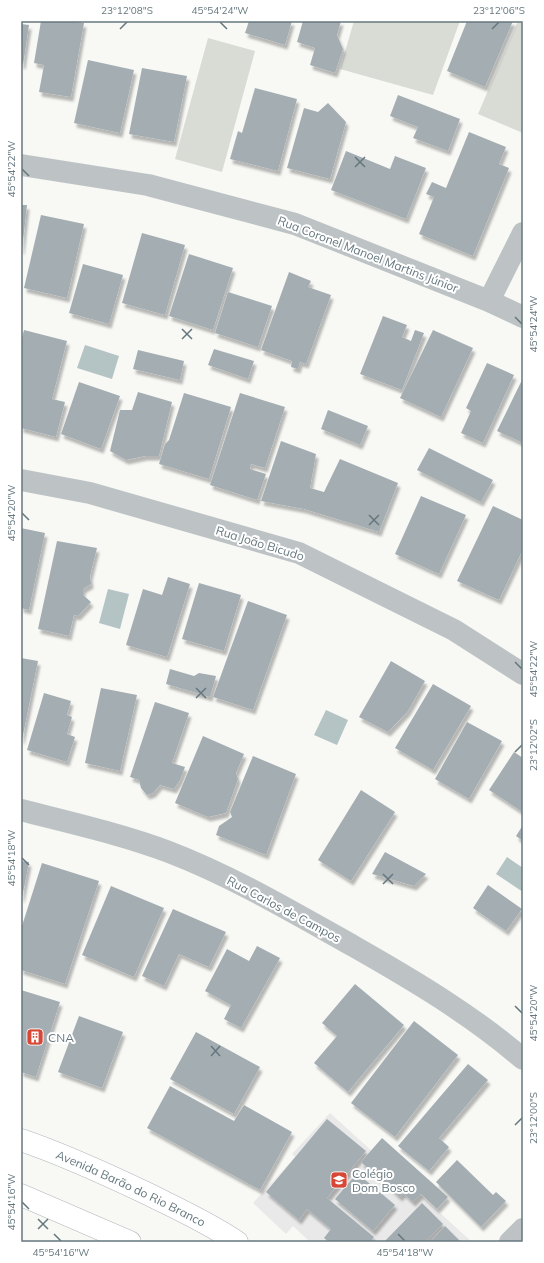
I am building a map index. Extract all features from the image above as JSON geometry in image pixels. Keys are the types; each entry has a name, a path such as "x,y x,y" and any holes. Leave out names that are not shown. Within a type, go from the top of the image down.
{"main road":[{"name":"Avenida Barão do Rio Branco","path":"21,1140 49,1149 111,1177 213,1226 237,1242"},
{"path":"21,1195 130,1242"}],"street":[{"name":"Rua Coronel Manoel Martins Júnior","path":"21,165 148,185 295,224 490,301 523,317"},
{"path":"490,301 523,233"},
{"name":"Rua João Bicudo","path":"21,480 90,493 299,553 454,630 523,674"},
{"name":"Rua Carlos de Campos","path":"21,810 90,827 169,852 256,892 406,976 456,1008 523,1059"},
{"path":"510,1242 523,1229"}],"shaded area":[{"path":"354,21 460,21 433,95 340,69"},
{"path":"518,21 523,21 523,133 478,114"},
{"path":"208,38 255,51 222,172 175,159"},
{"path":"85,345 119,356 112,379 77,368"},
{"path":"108,589 129,594 120,629 99,623"},
{"path":"326,710 348,720 337,745 314,735"},
{"path":"507,857 523,868 523,892 496,874"},
{"name":"Colégio Dom Bosco","path":"330,1113 472,1242 310,1242 293,1226 286,1234 253,1203 295,1157 292,1154"}],"building":[{"path":"41,21 68,21 84,23 71,97 39,92 44,65 34,63"},
{"path":"249,21 292,21 285,45 245,33"},
{"path":"303,21 341,21 337,35 343,49 335,73 310,65 315,48 297,42"},
{"path":"467,21 513,21 485,87 447,71"},
{"path":"21,24 29,25 23,65 21,64"},
{"path":"88,60 134,70 120,133 74,123"},
{"path":"142,68 187,76 174,142 129,134"},
{"path":"255,88 297,99 278,171 230,159 238,131 242,133"},
{"path":"398,95 460,119 448,151 413,138 418,127 390,116"},
{"path":"328,103 346,122 330,179 287,168 304,108 318,112"},
{"path":"469,132 506,147 499,164 509,168 473,256 419,234 434,197 426,194 432,182 446,188"},
{"path":"346,151 390,169 395,156 426,168 406,219 331,190"},
{"path":"21,205 27,205 22,250 21,250"},
{"path":"41,215 84,224 67,298 24,288"},
{"path":"142,233 185,245 165,315 122,303"},
{"path":"189,254 233,268 213,330 169,316"},
{"path":"83,264 123,275 109,324 69,313"},
{"path":"289,272 311,281 308,287 331,295 306,364 300,362 298,369 291,367 292,361 261,350"},
{"path":"228,292 272,306 258,347 215,333"},
{"path":"383,316 407,325 402,337 411,341 415,330 424,333 402,390 360,374"},
{"path":"24,330 67,341 52,399 65,402 56,437 21,428 21,342"},
{"path":"433,330 473,348 441,417 400,398"},
{"path":"214,349 254,361 248,379 208,365"},
{"path":"138,350 184,361 180,380 133,369"},
{"path":"487,363 514,375 483,443 461,433 471,411 466,408"},
{"path":"522,380 523,381 523,443 497,431"},
{"path":"79,382 120,396 101,449 61,434"},
{"path":"138,392 172,402 159,456 145,456 126,460 110,451 120,410 132,410"},
{"path":"184,393 231,407 209,479 159,464 165,444 169,440"},
{"path":"240,393 285,407 265,468 251,464 250,469 266,474 257,500 210,485"},
{"path":"328,410 368,426 360,445 321,429"},
{"path":"281,441 316,454 310,488 324,492 340,459 398,483 379,532 304,509 261,501"},
{"path":"429,448 493,480 481,502 417,470"},
{"path":"421,496 466,515 439,574 395,554"},
{"path":"493,506 523,520 523,549 499,600 457,581"},
{"path":"21,528 45,533 29,610 21,608"},
{"path":"57,541 97,548 90,576 91,584 83,589 83,595 91,602 78,616 74,615 69,636 38,629"},
{"path":"168,577 190,584 167,657 126,645 143,589 162,595"},
{"path":"199,583 241,595 224,651 182,639"},
{"path":"248,601 287,615 253,710 213,697"},
{"path":"21,658 38,661 22,740 21,739"},
{"path":"391,661 425,681 408,711 388,732 359,717"},
{"path":"170,669 194,676 199,673 216,676 210,697 166,684"},
{"path":"433,684 471,706 433,770 395,748"},
{"path":"101,688 137,695 120,771 85,763"},
{"path":"44,693 71,701 67,715 72,717 67,734 75,737 67,762 27,750"},
{"path":"155,702 189,713 172,763 185,767 180,780 174,789 160,785 153,793 147,795 141,788 139,780 130,777"},
{"path":"467,722 502,741 469,799 435,779"},
{"path":"203,736 244,754 236,773 238,779 226,813 208,817 175,803"},
{"path":"514,752 523,758 523,808 521,811 489,790"},
{"path":"253,756 296,774 266,855 216,835 219,826 232,817 230,812"},
{"path":"361,790 395,812 351,881 318,860"},
{"path":"523,825 523,841 516,836"},
{"path":"385,852 426,874 414,886 372,874"},
{"path":"21,861 29,862 22,898 21,898"},
{"path":"42,863 99,881 65,984 21,970 21,929"},
{"path":"488,885 522,909 506,931 473,908"},
{"path":"111,886 164,908 134,977 82,955"},
{"path":"173,909 226,932 209,967 179,954 164,986 142,976"},
{"path":"257,946 280,958 241,1028 224,1019 231,1005 205,991 227,949 249,961"},
{"path":"355,984 404,1025 348,1092 314,1063 337,1036 322,1023"},
{"name":"CNA","path":"21,990 60,1002 36,1077 21,1072"},
{"path":"79,1016 123,1032 102,1088 58,1072"},
{"path":"414,1021 458,1055 395,1137 351,1103"},
{"path":"196,1032 260,1067 234,1114 170,1079"},
{"path":"468,1064 488,1080 439,1138 449,1147 429,1171 398,1146"},
{"path":"170,1086 234,1121 244,1105 292,1132 260,1190 147,1128"},
{"path":"327,1119 366,1151 327,1198 374,1237 370,1242 329,1242 324,1238 331,1229 307,1209 299,1220 266,1192"},
{"path":"382,1138 448,1197 437,1209 421,1194 413,1202 403,1193 400,1197 361,1162"},
{"path":"457,1160 493,1195 496,1192 506,1201 481,1227 436,1182"},
{"path":"357,1173 395,1205 373,1231 335,1199"},
{"path":"422,1203 443,1224 425,1242 384,1242"},
{"path":"445,1226 461,1242 430,1242"}],"place":[{"name":"CNA","path":"35,1037"},
{"name":"Colégio Dom Bosco","path":"339,1180"}]}
